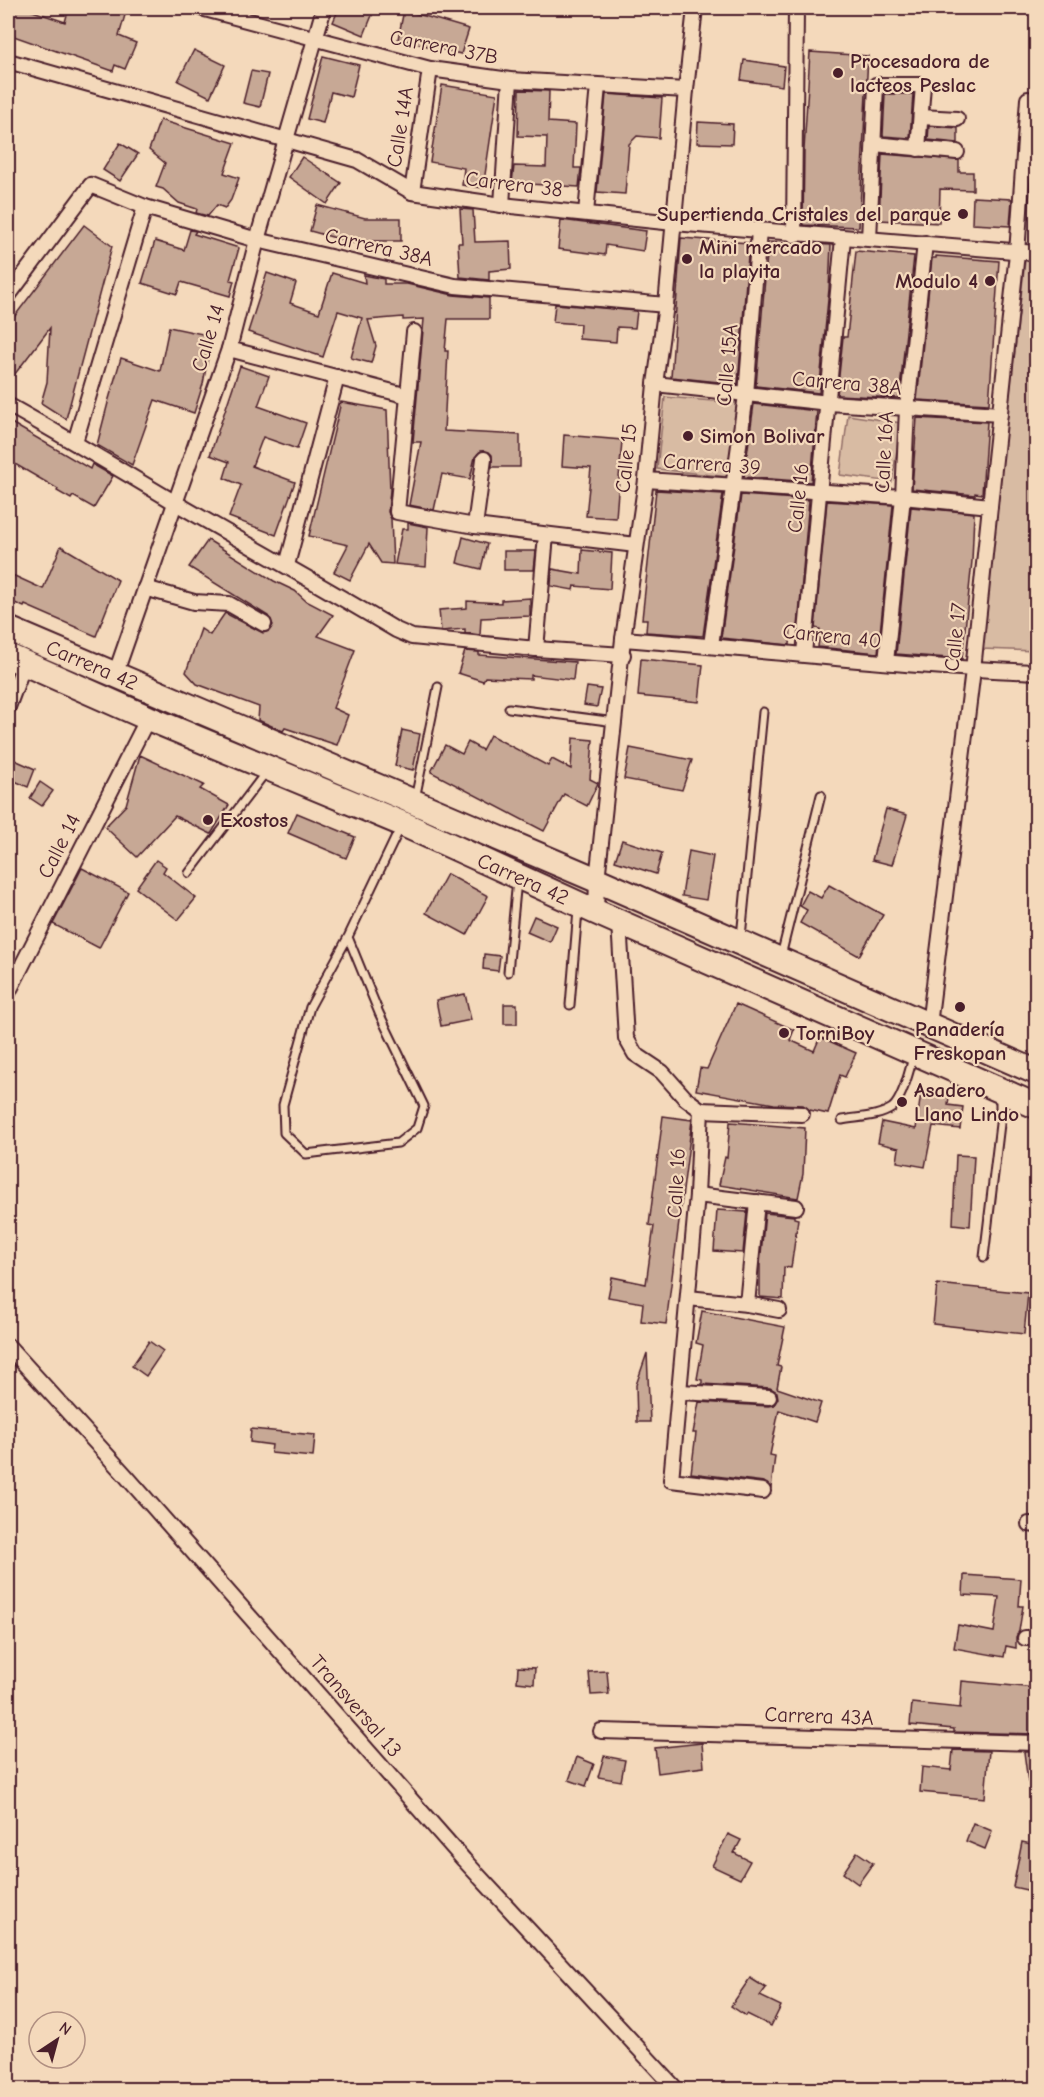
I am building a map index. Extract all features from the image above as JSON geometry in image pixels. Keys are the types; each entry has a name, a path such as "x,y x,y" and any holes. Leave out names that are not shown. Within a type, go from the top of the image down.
{"highway":[{"name":"Carrera 42","path":"8,629 597,880 1036,1072"},
{"name":"Carrera 42","path":"16,660 402,824 1036,1106"}],"street":[{"name":"Carrera 37B","path":"201,8 430,69 510,80 686,90"},
{"name":"Calle 14","path":"115,675 229,349 257,240 324,8"},
{"name":"Calle 15","path":"587,908 597,880 623,639 646,480 655,384 666,305 695,8"},
{"path":"794,235 796,8"},
{"name":"Carrera 38","path":"8,61 357,160 411,192 502,205 794,235 1036,253"},
{"name":"Calle 14A","path":"411,192 430,69"},
{"path":"502,205 510,80"},
{"path":"869,239 876,86 923,85 918,149"},
{"path":"586,213 598,86"},
{"name":"Calle 17","path":"929,1025 973,670 1017,253 1028,99"},
{"path":"921,117 957,119"},
{"path":"874,144 957,152"},
{"name":"Carrera 38A","path":"8,296 91,185 145,207 257,240 455,286 666,305"},
{"path":"75,442 145,207"},
{"name":"Calle 15A","path":"711,645 746,395 759,231"},
{"name":"Calle 16","path":"804,654 843,238"},
{"name":"Calle 16A","path":"886,662 903,498 907,409 925,243"},
{"path":"414,332 398,512 546,536 636,545"},
{"path":"229,349 408,396"},
{"path":"287,565 337,376"},
{"name":"Carrera 38A","path":"655,384 829,403 1000,414"},
{"path":"8,405 396,630 412,637 623,655"},
{"path":"475,526 484,459"},
{"name":"Carrera 39","path":"646,480 990,506"},
{"path":"536,649 546,536"},
{"path":"146,588 194,602 229,604 264,624"},
{"name":"Carrera 40","path":"623,639 973,670 1036,672"},
{"path":"8,707 16,660"},
{"name":"Calle 14","path":"8,993 148,718"},
{"path":"619,922 626,1038 635,1054 662,1072 685,1098 701,1110 802,1114"},
{"name":"Calle 16","path":"701,1110 698,1196 671,1480 763,1491"},
{"path":"698,1196 796,1207"},
{"path":"747,1304 757,1202"},
{"path":"688,1298 779,1310"},
{"name":"Transversal 13","path":"8,1347 126,1476 464,1860 677,2090"},
{"path":"680,1392 769,1397"},
{"name":"Carrera 43A","path":"601,1731 1036,1743"}],"lane":[{"path":"415,802 438,687"},
{"path":"509,708 615,722"},
{"path":"740,943 763,712"},
{"path":"189,873 268,769"},
{"path":"780,960 821,795"},
{"path":"348,937 379,1014 424,1106 417,1128 398,1143 306,1154 284,1133 283,1105 310,1007 348,937 402,824"},
{"path":"508,972 518,877"},
{"path":"570,1005 587,908"},
{"path":"842,1120 884,1112 894,1107 908,1078 914,1053"},
{"path":"984,1257 1000,1124 1000,1090"}],"shaded area":[{"path":"1025,261 1036,261 1036,651 981,649"},
{"path":"665,397 737,403 729,477 657,469"},
{"path":"848,415 901,423 892,482 840,475"}],"building":[{"path":"8,8 24,8 65,22 69,8 127,8 119,36 136,43 125,69 115,65 113,71 8,34"},
{"path":"339,8 375,8 364,35 333,22"},
{"path":"404,10 469,29 461,54 398,39"},
{"path":"194,50 225,65 210,97 178,81"},
{"path":"810,52 868,56 859,227 803,225 804,150"},
{"path":"323,56 359,65 351,97 331,92 323,123 307,119"},
{"path":"744,60 784,66 782,86 741,80"},
{"path":"251,71 268,74 260,107 243,103"},
{"path":"442,85 497,94 483,188 462,185 464,168 430,162"},
{"path":"519,90 549,91 548,122 576,124 574,168 581,168 579,187 512,183 514,166 546,167 547,137 518,136"},
{"path":"606,94 662,98 659,138 637,136 629,144 625,194 597,192"},
{"path":"885,94 913,94 910,138 883,136"},
{"path":"160,120 235,143 224,173 239,178 231,200 225,208 217,205 208,216 196,213 197,209 179,203 163,189 156,187 165,163 149,150"},
{"path":"698,122 733,124 732,144 697,143"},
{"path":"929,126 958,128 958,143 928,140"},
{"path":"120,143 138,154 120,181 103,170"},
{"path":"882,154 959,160 959,172 973,172 973,190 940,189 939,223 879,220"},
{"path":"302,157 341,183 327,204 289,177"},
{"path":"973,197 1012,199 1010,226 972,224"},
{"path":"317,205 365,218 401,218 401,241 355,241 354,243 310,231"},
{"path":"460,209 473,210 475,242 510,241 511,269 489,271 489,280 460,277 458,243 462,243"},
{"path":"561,220 646,231 643,251 606,245 605,255 558,249"},
{"path":"84,225 112,246 66,419 41,403 47,382 50,328 8,383 8,325"},
{"path":"190,230 196,231 194,234 239,248 230,280 234,281 230,296 181,282 177,294 142,283 155,241 184,250"},
{"path":"681,238 749,243 738,384 671,377"},
{"path":"768,242 831,245 819,393 756,386"},
{"path":"856,251 914,256 899,398 837,395 843,337 847,337"},
{"path":"936,256 999,261 989,404 917,400 932,258"},
{"path":"267,273 296,283 290,303 319,313 332,273 365,283 364,275 384,279 384,284 407,284 453,295 489,298 489,319 448,319 445,351 448,351 444,431 520,435 520,467 492,467 492,455 481,451 475,457 470,479 442,474 434,510 409,505 421,442 413,442 424,319 403,320 403,317 368,320 376,346 371,363 351,358 362,318 338,311 323,357 248,332"},
{"path":"555,304 637,311 635,328 617,327 616,342 579,339 580,324 553,322"},
{"path":"169,327 212,336 203,384 194,413 155,400 132,465 97,445 109,399 121,358 160,371"},
{"path":"240,366 269,376 258,406 306,423 297,449 263,437 252,466 295,482 276,535 229,517 241,485 224,478 229,462 210,455"},
{"path":"341,402 387,410 390,490 388,512 391,519 393,564 381,563 369,544 350,580 334,572 348,545 309,536"},
{"path":"754,404 817,411 811,482 744,477"},
{"path":"917,418 987,422 982,494 912,489"},
{"path":"8,421 90,469 92,464 113,476 94,508 73,496 71,499 8,460"},
{"path":"564,435 622,440 616,518 586,516 591,468 562,466"},
{"path":"656,490 723,494 703,636 646,632 647,619 642,619"},
{"path":"741,495 809,500 798,627 791,626 790,645 721,638"},
{"path":"827,501 893,505 878,653 818,647 820,629 815,628"},
{"path":"911,507 974,513 972,561 962,659 896,654"},
{"path":"408,523 428,527 426,567 395,564 402,529 408,529"},
{"path":"463,537 487,544 481,569 457,563"},
{"path":"208,540 274,581 295,591 306,601 333,615 318,636 355,650 333,708 348,715 337,745 285,728 283,731 258,720 259,707 197,684 186,672 201,629 210,635 225,613 263,633 269,631 273,625 268,616 189,567"},
{"path":"61,546 118,580 96,636 25,605 24,607 8,600 8,573 43,589"},
{"path":"582,550 612,553 610,589 574,586 573,590 551,586 552,569 581,574"},
{"path":"504,551 536,551 534,570 504,570"},
{"path":"530,598 530,616 481,618 480,635 465,633 465,629 441,631 439,610 467,608 467,601 501,603 501,600"},
{"path":"465,651 479,652 479,655 575,662 573,680 531,675 531,679 485,677 483,681 458,673"},
{"path":"641,659 703,665 699,702 638,696"},
{"path":"587,687 601,689 597,707 584,705"},
{"path":"402,730 420,734 413,770 395,766"},
{"path":"490,735 548,766 552,759 571,769 573,738 593,740 590,779 598,783 587,806 564,794 544,831 431,772 445,745 462,754 468,742 482,750"},
{"path":"630,748 692,760 682,790 624,779"},
{"path":"140,755 204,785 200,789 229,805 211,834 175,816 137,857 105,827 126,805"},
{"path":"8,757 35,769 28,787 8,778"},
{"path":"40,782 53,791 42,806 30,798"},
{"path":"886,809 907,815 892,865 872,860"},
{"path":"297,813 355,837 346,858 288,833"},
{"path":"622,840 662,853 656,874 615,861"},
{"path":"689,851 713,856 706,900 682,896"},
{"path":"156,860 166,867 163,872 196,898 178,920 136,888"},
{"path":"82,868 128,892 99,948 53,924"},
{"path":"447,874 488,896 467,935 426,913"},
{"path":"829,885 883,915 859,956 800,923 807,910 800,906 808,891 821,898"},
{"path":"534,916 557,926 550,942 527,932"},
{"path":"484,954 500,956 498,971 483,969"},
{"path":"465,994 471,1020 441,1026 436,1000"},
{"path":"504,1004 517,1004 517,1024 504,1024"},
{"path":"736,1004 794,1030 790,1040 814,1051 820,1037 856,1053 845,1077 840,1075 828,1114 810,1110 803,1105 774,1104 696,1090 700,1068 707,1069"},
{"path":"921,1093 949,1097 948,1105 963,1107 960,1129 933,1126 925,1167 897,1162 899,1148 878,1143 882,1122 916,1129"},
{"path":"663,1116 692,1120 666,1324 641,1321 643,1303 608,1297 612,1277 646,1284 654,1226 649,1225"},
{"path":"730,1122 805,1128 803,1174 798,1198 719,1185 725,1157 727,1158"},
{"path":"956,1155 974,1156 970,1226 953,1224"},
{"path":"717,1210 747,1212 743,1253 714,1251"},
{"path":"765,1213 794,1216 798,1219 791,1268 784,1267 783,1299 760,1297 760,1264"},
{"path":"937,1284 1028,1293 1024,1334 933,1324"},
{"path":"702,1311 785,1327 777,1366 781,1367 777,1388 821,1403 815,1422 779,1410 770,1455 775,1456 771,1488 764,1482 691,1473 696,1433 693,1433 699,1402 768,1406 774,1405 778,1398 777,1392 770,1388 702,1384 702,1380 697,1379 703,1345 696,1343"},
{"path":"149,1341 163,1351 146,1376 132,1366"},
{"path":"647,1353 650,1422 637,1422 636,1385"},
{"path":"251,1429 315,1435 313,1457 271,1453 272,1445 250,1442"},
{"path":"964,1575 1021,1579 1019,1606 1023,1606 1016,1637 1016,1648 1006,1646 1004,1657 954,1648 958,1625 994,1632 999,1597 963,1595"},
{"path":"518,1667 535,1668 534,1684 517,1682"},
{"path":"607,1671 609,1694 591,1695 589,1672"},
{"path":"962,1681 1036,1688 1036,1734 954,1732 954,1729 910,1725 912,1703 960,1708"},
{"path":"702,1743 704,1767 658,1773 655,1748"},
{"path":"953,1750 989,1751 985,1798 920,1792 922,1767 951,1770"},
{"path":"1024,1752 1036,1752 1036,1782 1028,1782"},
{"path":"604,1756 625,1760 621,1781 598,1777"},
{"path":"577,1757 594,1764 586,1786 569,1780"},
{"path":"973,1823 992,1831 985,1849 966,1841"},
{"path":"728,1834 741,1840 734,1853 750,1861 740,1879 712,1866"},
{"path":"1022,1842 1036,1845 1036,1892 1013,1887"},
{"path":"857,1852 873,1863 858,1884 843,1873"},
{"path":"750,1978 766,1988 760,1996 781,2006 771,2026 747,2014 746,2016 731,2006"}],"place":[{"name":"Procesadora de lacteos Peslac","path":"838,73"},
{"name":"Supertienda Cristales del parque","path":"963,214"},
{"name":"Mini mercado la playita","path":"687,259"},
{"name":"Modulo 4","path":"990,281"},
{"name":"Simon Bolivar","path":"688,436"},
{"name":"Exostos","path":"208,820"},
{"name":"Panadería Freskopan","path":"960,1007"},
{"name":"TorniBoy","path":"784,1033"},
{"name":"Asadero Llano Lindo","path":"902,1102"}]}
